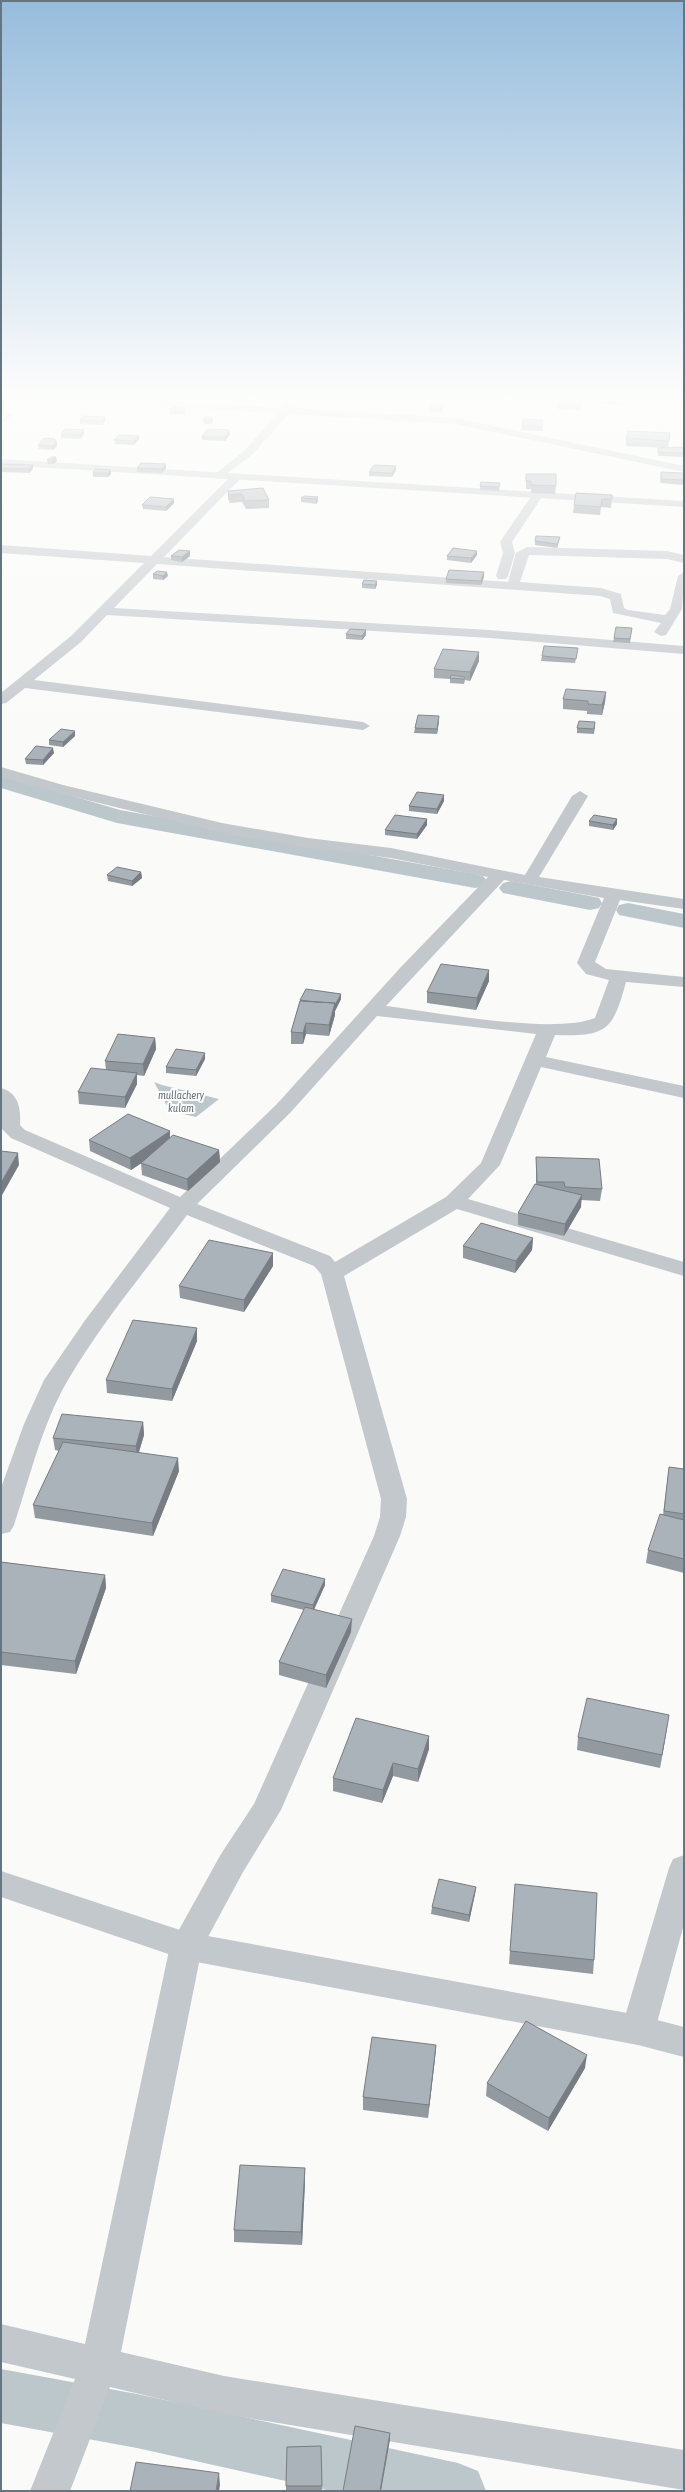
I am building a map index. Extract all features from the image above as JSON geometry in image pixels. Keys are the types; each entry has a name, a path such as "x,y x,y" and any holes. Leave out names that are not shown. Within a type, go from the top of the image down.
{"street":[{"path":"1,700 76,640 197,517"},
{"path":"499,585 508,553 506,542 522,517"},
{"path":"1,549 612,594 616,597 618,610 625,613 669,620"},
{"path":"513,586 522,553 527,551 667,555 684,558"},
{"path":"652,647 678,603 684,576"},
{"path":"104,611 684,650"},
{"path":"22,683 363,726"},
{"path":"1,772 59,790 222,828 308,843 391,853 529,881 684,904"},
{"path":"529,881 580,796"},
{"path":"1,1525 36,1424 56,1380 94,1324 183,1206 283,1109 374,1010 406,972 500,875"},
{"path":"614,894 586,963 592,970 619,976 684,982"},
{"path":"374,1010 547,1031 578,1030 595,1026 603,1021 619,976"},
{"path":"332,1273 454,1202 490,1165 547,1031"},
{"path":"534,1060 684,1092"},
{"path":"1,1094 9,1100 12,1106 10,1126 18,1134 183,1206 303,1252 322,1261 332,1273 394,1499 393,1517 387,1536 266,1810 232,1863 186,1946 99,2366 50,2491"},
{"path":"454,1202 684,1270"},
{"path":"638,2030 684,1868"},
{"path":"1,1884 186,1946 638,2030 684,2042"},
{"path":"1,2343 224,2395 684,2470"}],"water":[{"name":"mullachery kulam","path":"154,1082 219,1099 196,1117 170,1111"}],"building":[{"path":"536,536 560,537 557,544 535,541"},
{"path":"453,548 477,551 471,558 447,556"},
{"path":"179,550 190,551 182,557 171,556"},
{"path":"449,570 484,572 481,581 446,579"},
{"path":"157,571 167,572 163,576 153,574"},
{"path":"364,580 377,581 375,585 362,584"},
{"path":"616,627 632,628 630,639 614,638"},
{"path":"350,629 366,630 362,636 346,634"},
{"path":"544,646 578,648 576,659 542,656"},
{"path":"443,649 479,652 470,672 434,669"},
{"path":"451,675 465,677 464,679 450,678"},
{"path":"566,689 606,692 602,705 588,704 588,701 563,699"},
{"path":"418,715 439,716 437,729 415,728"},
{"path":"579,721 595,722 594,729 577,728"},
{"path":"61,729 75,731 63,742 49,740"},
{"path":"36,746 53,748 43,760 25,759"},
{"path":"417,792 444,795 437,809 409,806"},
{"path":"395,815 427,819 417,834 385,830"},
{"path":"594,815 617,819 613,825 589,821"},
{"path":"117,867 141,872 132,881 107,875"},
{"path":"441,964 489,970 477,998 427,992"},
{"path":"306,989 341,994 335,1005 335,1003 300,1000"},
{"path":"300,1001 335,1003 329,1025 306,1023 303,1033 291,1032"},
{"path":"118,1034 155,1038 143,1064 105,1061"},
{"path":"176,1049 205,1053 196,1070 166,1067"},
{"path":"91,1068 137,1073 125,1097 78,1092"},
{"path":"128,1114 170,1131 130,1158 89,1140"},
{"path":"173,1135 219,1150 187,1179 141,1163"},
{"path":"1,1151 18,1153 1,1183"},
{"path":"536,1157 599,1159 602,1189 565,1187 564,1182 537,1182"},
{"path":"535,1184 582,1195 565,1224 518,1213"},
{"path":"481,1223 533,1238 516,1261 463,1246"},
{"path":"209,1240 273,1253 244,1300 179,1286"},
{"path":"133,1320 197,1328 172,1389 106,1380"},
{"path":"62,1414 143,1422 136,1446 53,1438"},
{"path":"63,1442 178,1458 152,1523 33,1505"},
{"path":"669,1467 684,1469 684,1514 664,1511"},
{"path":"660,1514 684,1520 684,1559 648,1550"},
{"path":"1,1562 105,1575 75,1661 1,1652"},
{"path":"283,1569 325,1579 313,1605 271,1595"},
{"path":"305,1607 352,1619 326,1675 279,1662"},
{"path":"587,1698 669,1715 662,1755 578,1737"},
{"path":"356,1718 429,1736 418,1769 393,1763 383,1790 333,1778"},
{"path":"439,1879 476,1887 469,1915 432,1907"},
{"path":"515,1884 597,1893 594,1960 510,1951"},
{"path":"526,2021 587,2055 549,2118 487,2083"},
{"path":"372,2037 436,2045 429,2105 363,2097"},
{"path":"240,2165 305,2168 301,2232 234,2230"},
{"path":"355,2426 390,2433 380,2491 343,2491"},
{"path":"321,2446 322,2486 286,2486 287,2447"},
{"path":"136,2462 219,2473 216,2491 130,2491"}],"waterway":[{"path":"1,781 117,816 475,881"},
{"path":"511,888 590,903"},
{"path":"628,910 684,921"},
{"path":"1,2396 137,2421 458,2491"}]}
